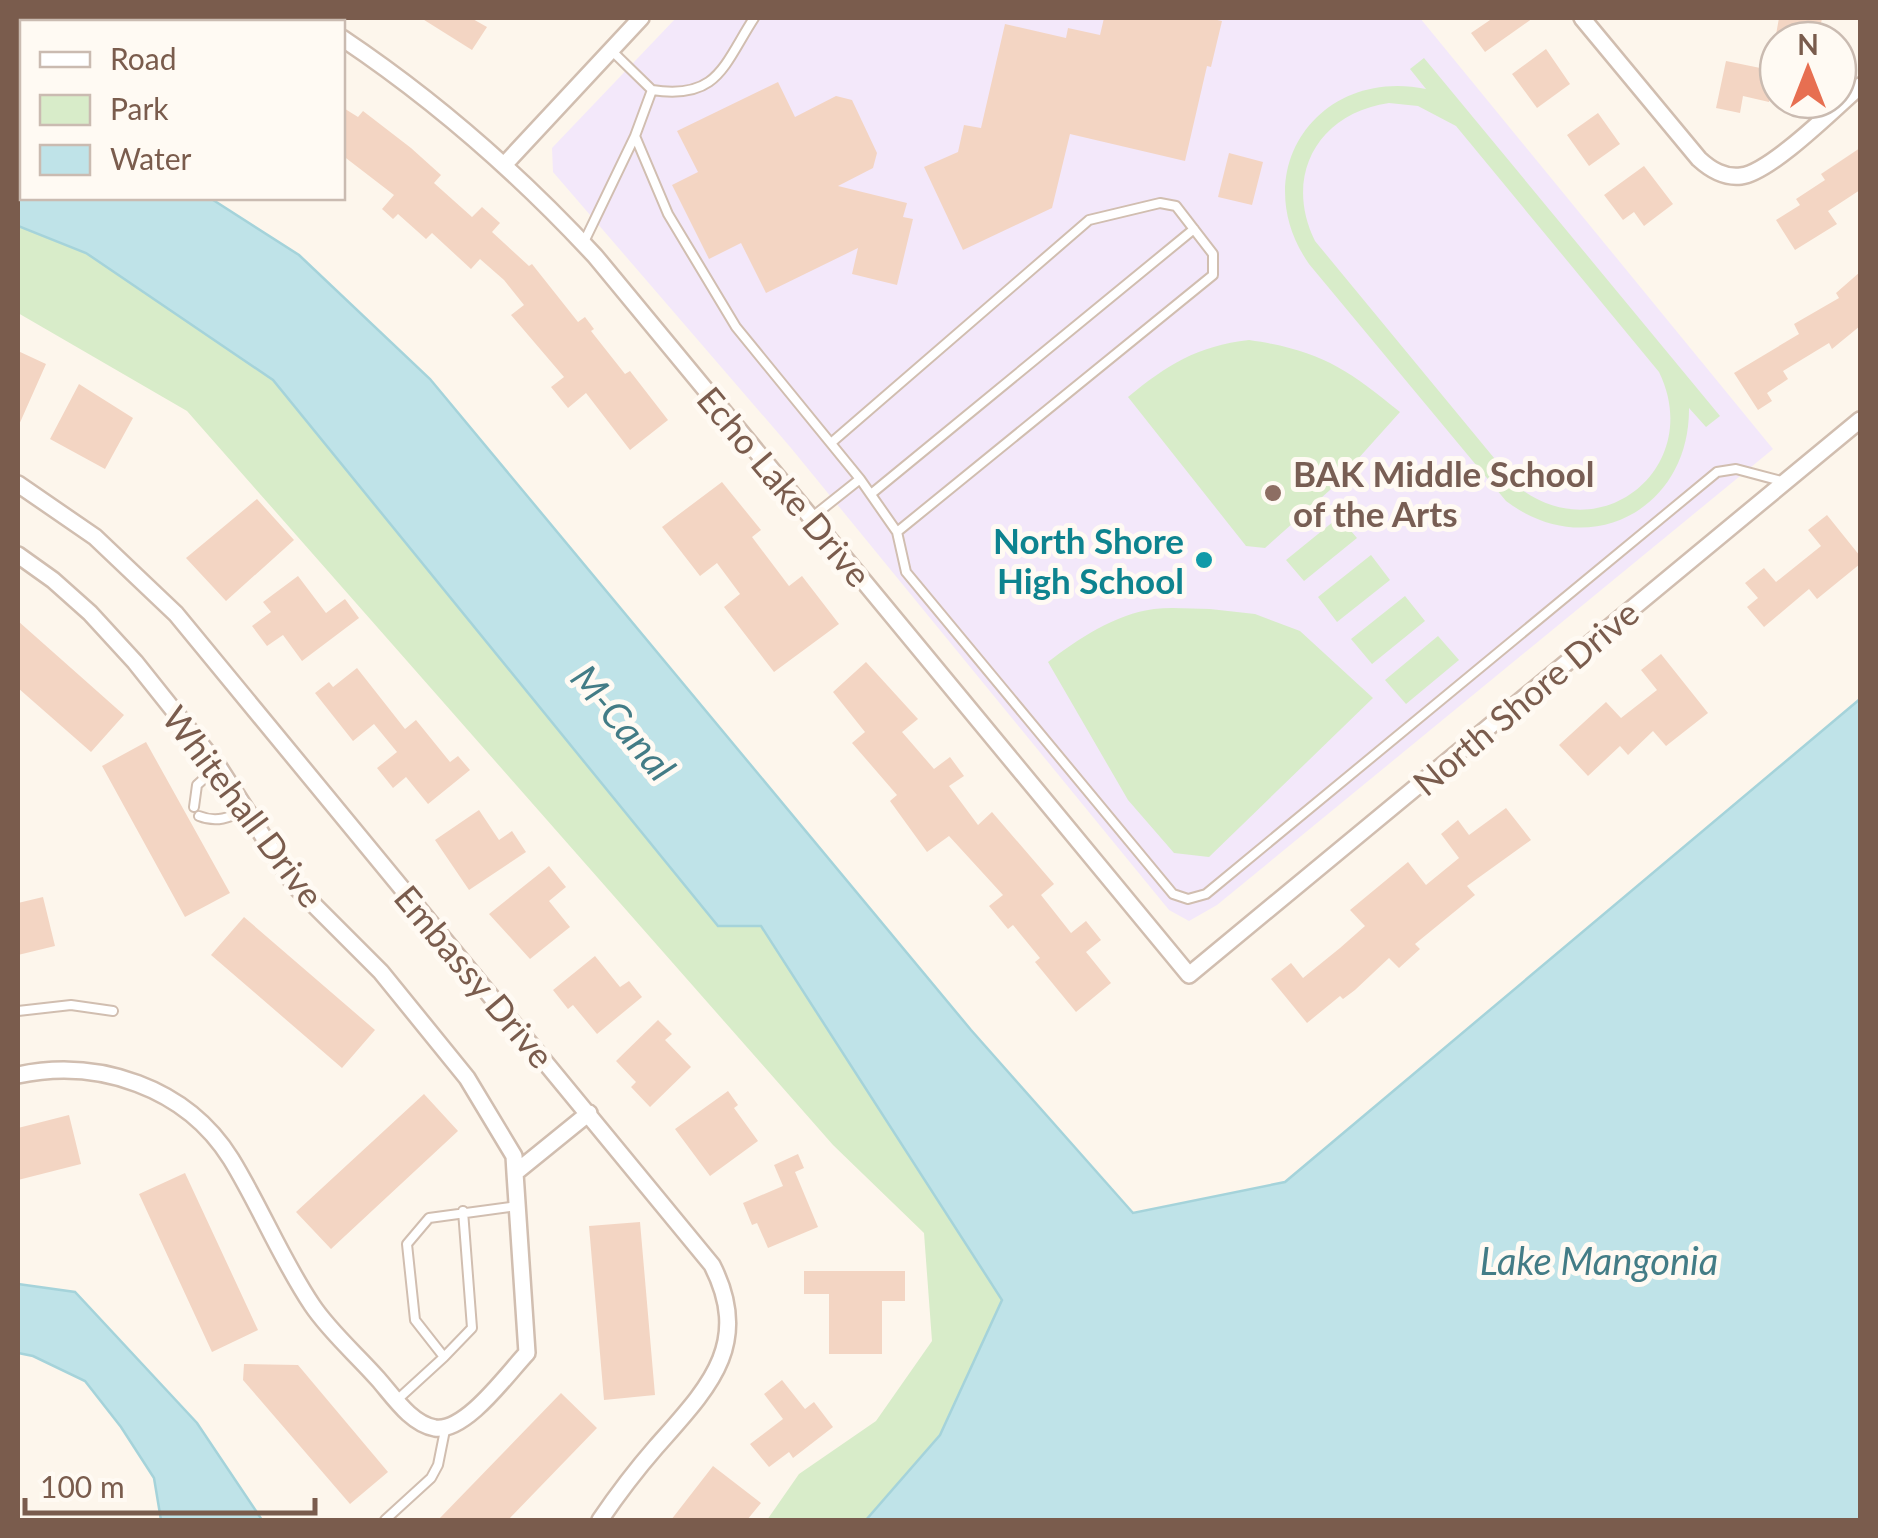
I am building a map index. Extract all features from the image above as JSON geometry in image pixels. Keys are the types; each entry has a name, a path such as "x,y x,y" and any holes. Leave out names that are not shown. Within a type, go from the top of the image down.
{"street":[{"path":"505,164 641,18"},
{"path":"1582,18 1699,159 1723,174 1738,176 1765,166 1860,86"},
{"name":"Echo Lake Drive","path":"345,40 446,113 505,164 584,244 1189,974"},
{"name":"North Shore Drive","path":"1189,974 1860,420"},
{"name":"Embassy Drive","path":"18,484 95,538 176,614 704,1253 723,1291 728,1318 724,1353 713,1380 651,1452 600,1520"},
{"name":"Whitehall Drive","path":"18,555 90,613 135,662 218,766 295,886 381,972 468,1078 514,1156 527,1353 463,1421 446,1425"},
{"path":"18,1075 52,1070 114,1076 158,1092 185,1110 229,1156 313,1307 412,1417 436,1428 446,1425"},
{"path":"516,1173 588,1113"}],"lane":[{"path":"611,50 652,90 681,95 712,84 754,18"},
{"path":"584,244 652,90"},
{"path":"634,136 668,214 736,327 871,494 897,532 906,572 1173,894 1188,899 1206,894 1717,472 1736,470 1785,482"},
{"path":"831,443 1089,220 1160,203 1176,206 1213,254 1213,275 897,532"},
{"path":"871,494 1194,229"},
{"path":"811,518 860,479"},
{"path":"218,766 198,784 196,811 209,820 222,820 246,809"},
{"path":"18,1011 72,1006 113,1010"},
{"path":"444,1357 415,1320 407,1244 428,1218 518,1206"},
{"path":"397,1400 472,1328 463,1212"},
{"path":"385,1520 432,1478 446,1425"}],"shaded area":[{"name":"BAK Middle School of the Arts","path":"676,18 1420,18 1773,449 1217,905 1189,921 1169,910 791,448 553,172 552,148"}],"green space":[{"path":"1424,58 1720,416 1706,427 1689,408 1685,444 1672,474 1653,499 1629,516 1600,526 1569,527 1537,519 1506,501 1309,264 1291,229 1285,195 1289,162 1303,134 1325,110 1353,94 1387,86 1426,89 1410,69","holes":["1389,103 1418,106 1456,126 1659,372 1670,407 1668,439 1657,467 1637,489 1612,504 1582,510 1550,505 1518,487 1315,241 1303,193 1313,151 1326,134 1364,109"]},
{"path":"18,226 86,253 273,380 718,925 761,926 1002,1300 940,1435 866,1520 767,1520 799,1474 876,1421 932,1341 924,1233 833,1145 187,411 18,313"},
{"path":"1249,340 1295,349 1330,363 1400,412 1330,490 1265,548 1246,546 1128,397 1184,359 1214,347"},
{"path":"1339,517 1357,538 1304,581 1286,560"},
{"path":"1371,555 1390,580 1337,622 1318,597"},
{"path":"1405,596 1425,621 1372,664 1351,639"},
{"path":"1154,609 1255,614 1300,631 1373,698 1209,857 1174,853 1128,800 1048,662 1084,636 1125,616"},
{"path":"1438,636 1459,660 1406,704 1385,680"}],"water":[{"name":"Lake Mangonia","path":"18,101 20,200 213,200 299,255 430,379 971,1030 1133,1213 1285,1182 1860,699 1860,1520 866,1520 940,1435 1002,1300 761,926 718,926 273,380 86,253 18,226"},
{"path":"18,1284 75,1292 197,1423 262,1520 161,1520 154,1478 85,1381 33,1356 18,1353"}],"building":[{"path":"421,18 471,18 487,27 472,50"},
{"path":"1104,18 1222,21 1211,67 1207,66 1185,161 1070,134 1052,208 963,250 924,167 958,152 964,125 981,128 1005,24 1066,38 1068,28 1100,35"},
{"path":"1493,18 1533,18 1485,52 1471,33"},
{"path":"1779,18 1822,18 1822,20"},
{"path":"1546,49 1570,84 1537,108 1512,74"},
{"path":"1726,61 1758,68 1758,99 1743,96 1740,113 1716,108"},
{"path":"778,82 795,117 836,96 852,100 877,153 873,168 838,186 907,203 903,217 913,219 897,285 852,274 858,248 766,293 741,243 709,259 672,185 698,172 677,131"},
{"path":"345,109 358,117 363,111 411,148 441,175 434,183 472,217 482,207 500,223 492,232 529,266 532,264 578,322 585,317 594,329 591,331 625,374 630,371 668,420 630,450 586,393 568,408 551,387 564,377 511,315 524,305 504,280 480,259 471,269 432,233 426,239 398,214 393,219 382,209 394,195 345,157"},
{"path":"1598,113 1620,144 1589,166 1567,135"},
{"path":"1860,148 1860,190 1828,211 1837,224 1795,250 1776,220 1800,205 1796,199 1825,180 1821,174"},
{"path":"1229,153 1263,162 1252,205 1218,197"},
{"path":"1644,166 1673,204 1644,226 1634,212 1623,220 1604,195"},
{"path":"1860,272 1860,326 1832,349 1829,343 1783,371 1788,379 1767,393 1772,401 1758,410 1734,373 1799,334 1794,324 1839,298 1836,293"},
{"path":"18,351 46,364 18,427"},
{"path":"79,384 133,418 105,469 50,439"},
{"path":"722,482 761,530 752,537 789,586 802,576 839,624 774,672 724,607 740,594 717,563 700,576 662,527"},
{"path":"257,499 294,540 226,601 186,558"},
{"path":"1827,515 1860,556 1860,564 1817,599 1809,589 1764,627 1747,607 1758,598 1745,583 1764,568 1776,582 1821,546 1808,530"},
{"path":"298,576 326,613 345,599 359,618 302,661 283,635 267,646 252,626 271,612 263,602"},
{"path":"18,621 124,715 91,752 18,688"},
{"path":"1661,654 1708,713 1666,746 1653,731 1628,755 1620,746 1588,776 1559,745 1606,702 1621,718 1657,690 1641,670"},
{"path":"866,662 918,719 902,732 934,769 950,757 964,776 949,786 978,825 992,812 1054,884 1041,895 1071,933 1086,921 1101,940 1086,952 1111,983 1076,1012 1035,962 1040,958 1013,925 1008,929 989,906 1003,895 949,836 927,852 890,801 897,795 852,743 865,732 833,692"},
{"path":"357,668 405,729 416,720 450,762 458,756 470,770 428,804 406,777 393,788 377,768 397,752 374,724 353,741 315,693 329,682 333,687"},
{"path":"146,742 230,893 185,917 102,766"},
{"path":"1506,808 1531,840 1467,886 1475,895 1415,944 1420,949 1399,968 1389,958 1355,990 1343,999 1340,996 1307,1023 1271,979 1291,963 1303,978 1340,948 1365,926 1350,910 1408,862 1426,885 1459,858 1441,834 1458,820 1469,835"},
{"path":"479,810 499,840 512,831 526,852 469,890 435,840"},
{"path":"549,866 566,887 549,901 570,927 530,959 489,914"},
{"path":"43,897 55,946 18,955 18,903"},
{"path":"244,917 375,1030 342,1068 211,955"},
{"path":"595,956 620,987 629,981 642,997 597,1034 573,1005 568,1009 553,990"},
{"path":"658,1020 672,1034 665,1040 691,1067 650,1107 631,1087 636,1082 616,1061"},
{"path":"728,1091 738,1105 734,1108 758,1141 710,1176 675,1129"},
{"path":"424,1094 458,1131 331,1249 296,1212"},
{"path":"69,1115 81,1164 18,1180 18,1128"},
{"path":"798,1154 804,1168 795,1172 818,1227 768,1248 743,1203 783,1186 774,1165"},
{"path":"185,1173 258,1330 212,1352 139,1194"},
{"path":"640,1222 655,1395 604,1400 589,1226"},
{"path":"804,1271 905,1271 905,1301 882,1301 882,1354 829,1354 829,1294 804,1294"},
{"path":"244,1364 298,1365 388,1472 350,1504 243,1380"},
{"path":"782,1380 805,1409 814,1402 833,1427 793,1458 789,1452 769,1467 750,1444 783,1419 764,1394"},
{"path":"561,1393 597,1428 508,1520 438,1520"},
{"path":"713,1466 761,1503 747,1520 671,1520"}],"place":[{"name":"BAK Middle School of the Arts","path":"1273,493"},
{"name":"North Shore High School","path":"1204,560"}],"water label":[{"name":"M-Canal","path":"624,722"}]}
